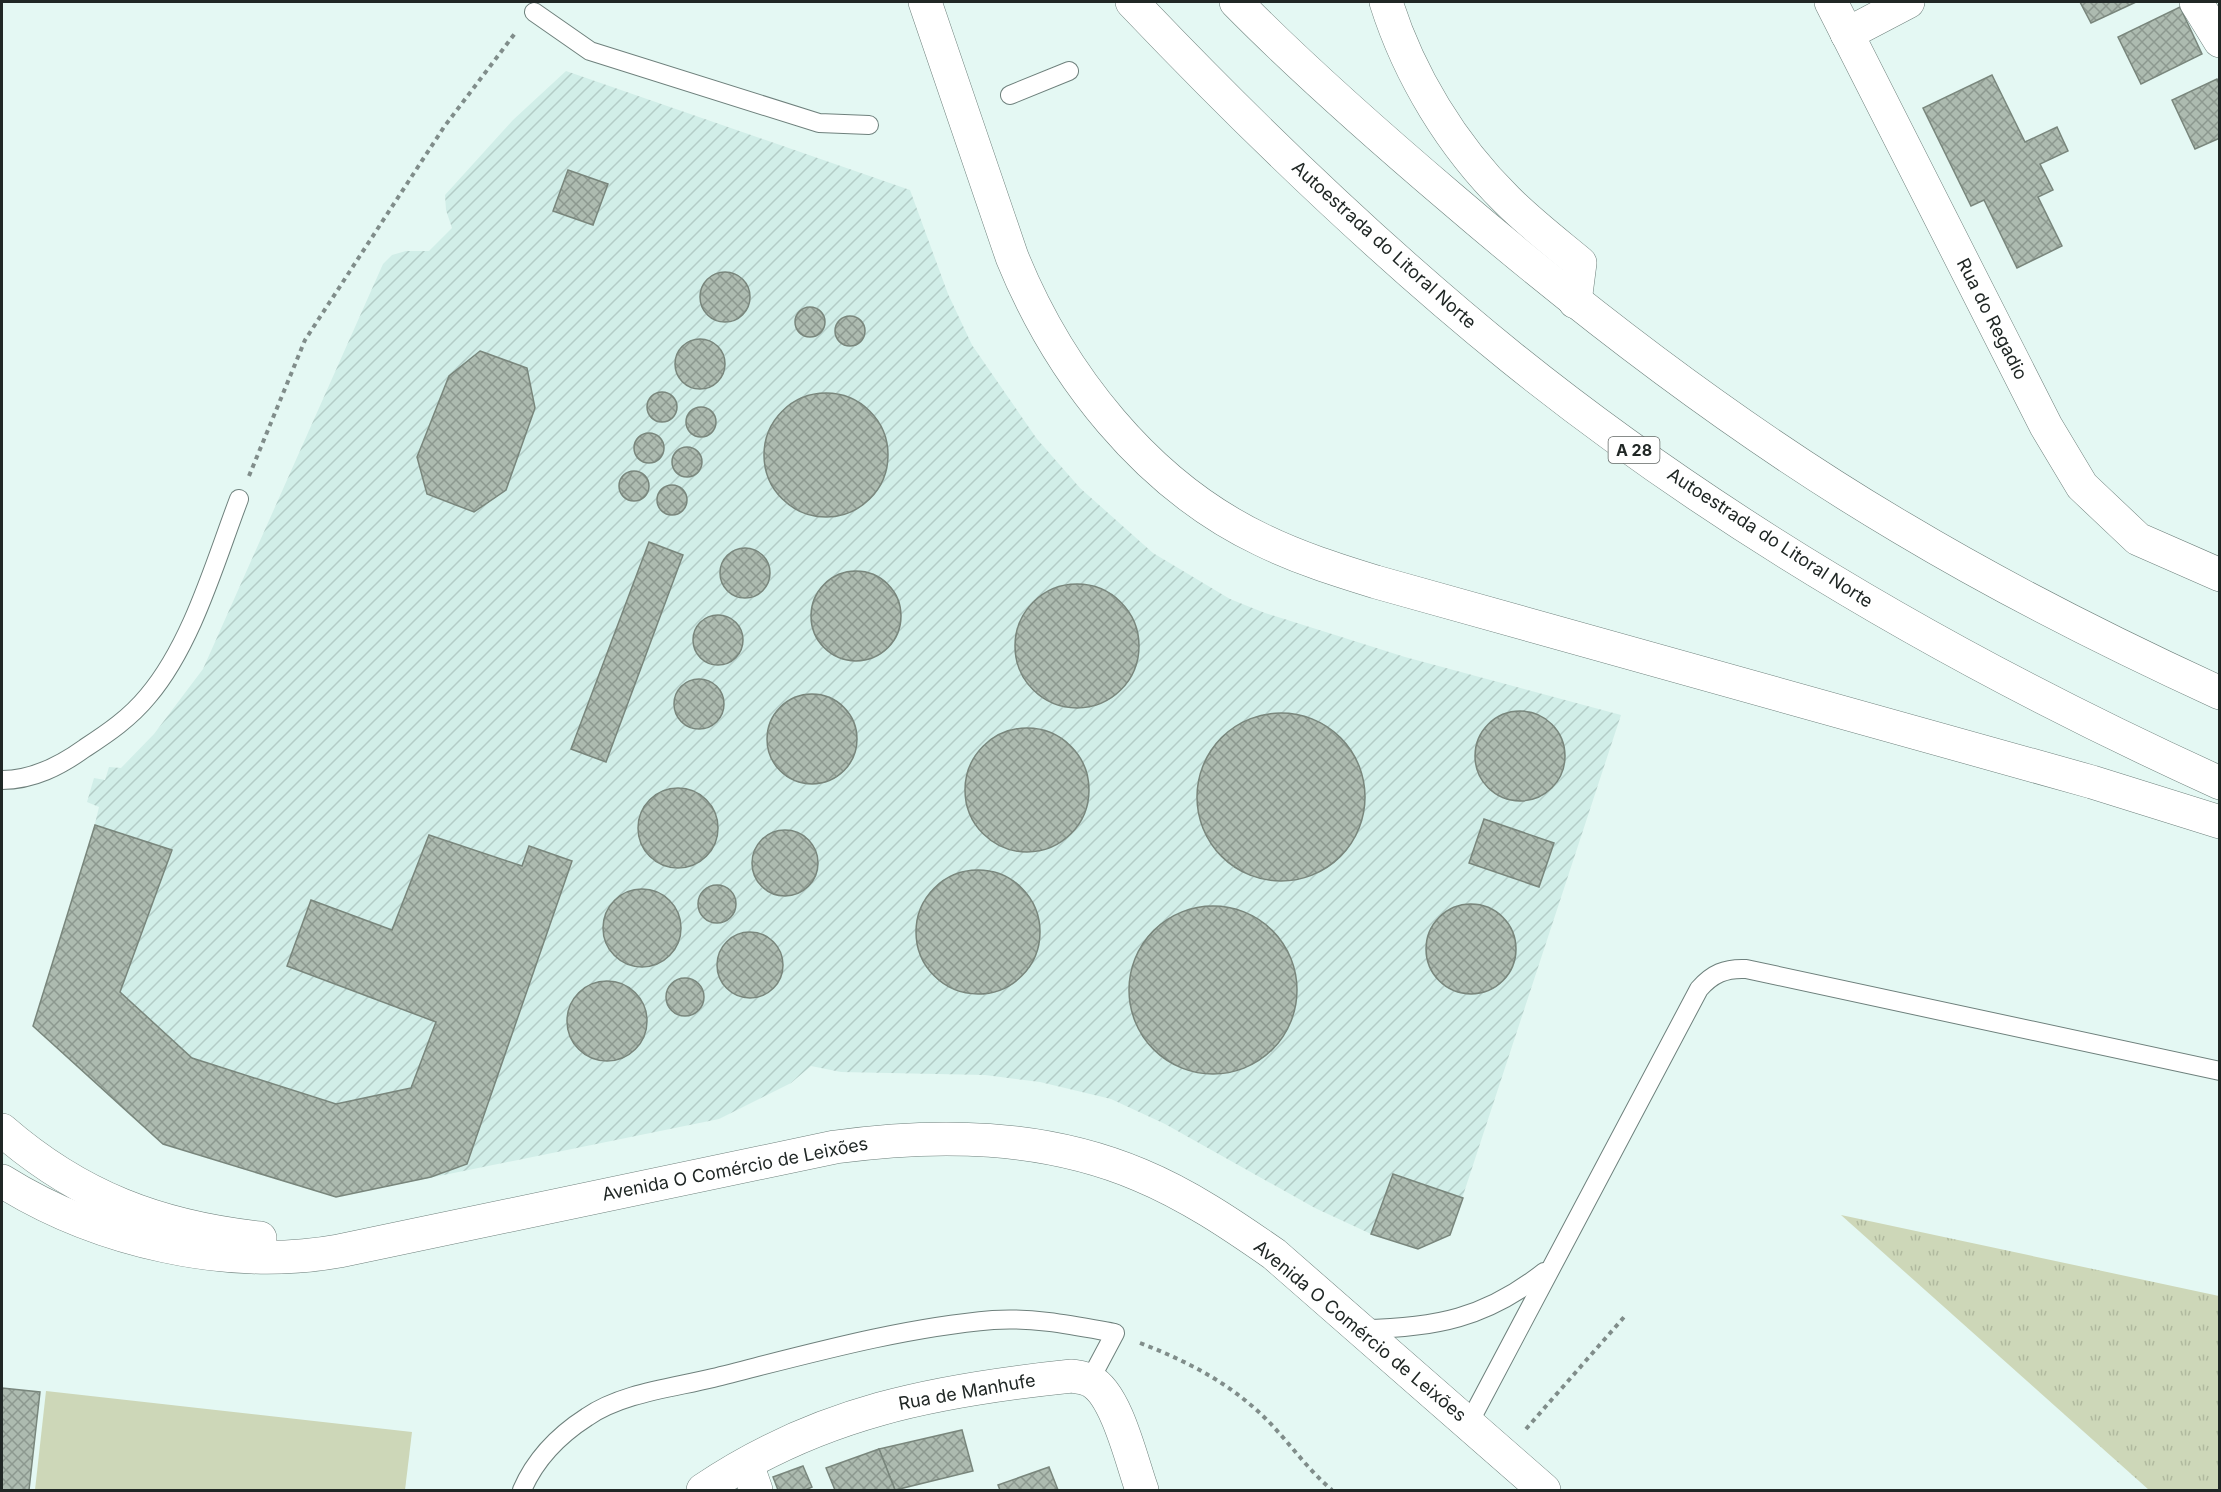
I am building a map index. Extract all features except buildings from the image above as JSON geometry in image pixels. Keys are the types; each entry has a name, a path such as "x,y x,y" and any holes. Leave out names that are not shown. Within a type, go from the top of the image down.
{"main road":[{"path":"925,2 1012,257 1026,290 1062,357 1085,390 1134,445 1183,490 1220,516 1260,539 1304,559 1376,582 2092,782 2220,822"},
{"name":"Autoestrada do Litoral Norte","path":"1132,2 1252,126 1388,252 1512,358 1609,432 1752,530 1919,632 1986,669 2220,783"},
{"path":"1236,2 1279,46 1392,148 1575,302 1689,388 1898,526 2109,641 2220,693"},
{"path":"1386,2 1396,33 1412,67 1467,154 1508,201 1580,263 1575,302"},
{"name":"Rua do Regadio","path":"1831,2 2046,426 2082,486 2138,539 2220,575"},
{"path":"1847,34 1908,2"},
{"path":"2196,2 2220,41"},
{"name":"Avenida O Comércio de Leixões","path":"2,1130 38,1159 82,1187 107,1200 162,1221 229,1235 278,1240 391,1239"},
{"name":"Avenida O Comércio de Leixões","path":"2,1181 29,1197 90,1222 174,1248 235,1257 306,1257 835,1147 922,1139 965,1138 1009,1142 1082,1157 1140,1175 1197,1203 1274,1254 1544,1491"},
{"name":"Rua de Manhufe","path":"703,1491 751,1477 818,1428 922,1397 1072,1376 1090,1380"},
{"path":"1090,1380 1101,1388 1110,1402 1142,1491"}],"lane":[{"path":"534,12 590,51 819,123 869,124"},
{"path":"1010,95 1069,71"},
{"path":"2,780 16,780 59,766 123,722 149,695 181,641 240,499"},
{"path":"1468,1424 1699,989 1708,978 1720,972 1746,969 2220,1071"},
{"path":"2,1164 90,1222"},
{"path":"1362,1329 1403,1329 1479,1311 1502,1302 1550,1267"},
{"path":"522,1491 530,1472 555,1442 589,1416 633,1397 900,1334 994,1320 1067,1325 1115,1333 1090,1380"}],"path":[{"path":"240,499 304,340 444,127 507,42 534,12"},
{"path":"1504,1454 1625,1316"},
{"path":"1115,1333 1182,1359 1218,1380 1265,1418 1332,1491"}],"shaded area":[{"path":"566,71 910,190 948,294 972,345 1037,439 1080,488 1153,553 1230,599 1265,613 1405,657 1621,715 1450,1235 1418,1249 1371,1234 1315,1208 1165,1124 1111,1099 1040,1082 985,1075 841,1072 811,1066 791,1083 719,1119 336,1197 163,1144 33,1026 92,836 99,807 87,802 94,778 105,780 109,767 121,768 154,734 203,669 383,264 392,255 406,251 429,251 452,228 446,210 445,195 513,120"}],"green space":[{"path":"1841,1215 2219,1296 2219,1490 2149,1490"},
{"path":"46,1391 412,1432 405,1490 35,1490"}]}
